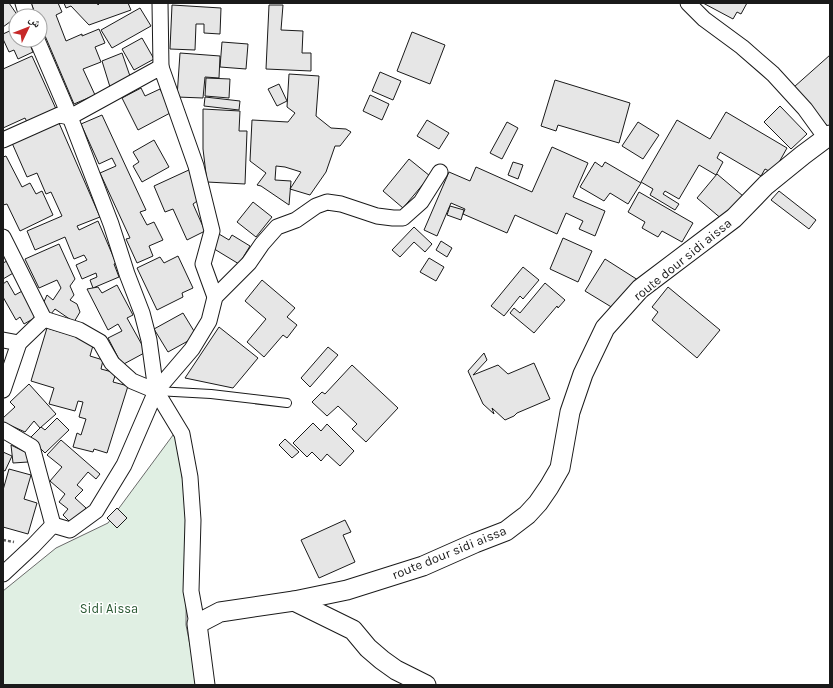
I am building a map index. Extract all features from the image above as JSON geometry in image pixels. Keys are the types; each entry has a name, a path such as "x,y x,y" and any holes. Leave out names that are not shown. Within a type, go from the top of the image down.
{"street":[{"path":"160,3 161,67 196,166 212,231 203,264 215,297"},
{"path":"688,3 704,19 742,46 774,74 828,137"},
{"path":"40,48 70,117 111,224 127,274 142,312 149,340 156,391 182,434 190,477 192,520 191,591 205,685"},
{"path":"3,140 59,115 70,117 161,67"},
{"name":"route dour sidi aissa","path":"197,624 220,612 294,601 347,590 423,566 506,531 527,515 550,487 560,468 570,412 583,374 605,328 640,289 734,218 766,185 828,137"},
{"path":"52,525 70,530 96,511 124,465 156,391 192,349 209,321 215,297 249,263 262,244 277,227 296,220 316,206 327,202 341,204 377,216 403,218 421,202 440,172"},
{"path":"3,237 44,320 79,330 100,342 112,363 132,380 156,391"},
{"path":"3,390 19,343 44,320"},
{"path":"3,340 19,343"},
{"path":"3,430 32,447 52,525"},
{"path":"3,574 33,546 52,525"},
{"path":"294,601 353,630 368,648 382,660 396,670 426,685"}],"lane":[{"path":"156,391 211,394 288,403"}],"green space":[{"name":"Sidi Aissa","path":"176,431 187,513 186,625 198,685 3,685 3,591 56,548 108,523"}],"building":[{"path":"3,3 9,3 12,8 8,8 8,23 3,27"},
{"path":"31,3 58,3 62,12 56,15 66,41 99,29 105,43 95,47 101,62 83,69 95,95 74,104 48,43 48,8 33,8"},
{"path":"64,3 97,3 98,5 100,3 128,3 131,10 89,25 71,6 66,8"},
{"path":"703,3 747,3 741,14 737,12 733,19"},
{"path":"172,5 221,8 220,34 204,33 204,24 196,24 195,50 170,49"},
{"path":"269,5 283,5 281,30 303,31 302,53 311,53 311,71 266,69"},
{"path":"140,8 151,26 112,48 101,30"},
{"path":"8,32 8,48 31,48 33,52 18,59 14,50 9,52 3,39 3,34"},
{"path":"412,32 445,45 430,84 397,71"},
{"path":"142,38 154,59 134,70 122,49"},
{"path":"222,42 248,44 246,69 220,67"},
{"path":"122,53 131,79 110,87 102,61"},
{"path":"180,53 220,56 219,78 205,77 203,98 177,97"},
{"path":"830,55 830,127 829,128 794,87"},
{"path":"32,56 56,109 27,122 25,118 3,128 3,69"},
{"path":"380,72 401,81 393,100 372,91"},
{"path":"289,74 319,76 316,116 331,128 346,129 351,132 340,146 335,146 326,172 310,195 290,189 289,205 261,186 257,185 266,173 250,161 252,120 288,122 295,113 287,107","holes":["276,166 301,172 290,188 291,181 275,180"]},
{"path":"206,78 230,79 229,98 205,96"},
{"path":"555,80 630,103 619,143 558,125 556,131 541,126"},
{"path":"279,84 287,101 277,106 268,89"},
{"path":"141,88 145,96 160,89 172,112 138,130 122,98"},
{"path":"370,95 389,104 382,120 363,111"},
{"path":"205,97 240,101 239,110 204,106"},
{"path":"780,106 807,134 791,149 764,122"},
{"path":"203,109 240,111 239,131 247,131 245,184 207,182 203,149"},
{"path":"726,112 787,148 773,173 765,169 761,176 720,152 717,158 723,162 716,175 699,165 679,199 665,191 663,194 679,204 675,210 650,195 653,189 641,182 677,120 710,139"},
{"path":"102,115 146,210 140,212 147,225 154,222 163,240 149,246 153,256 137,263 126,239 130,238 100,173 116,166 112,158 99,164 81,124"},
{"path":"427,120 449,133 439,149 417,136"},
{"path":"507,122 518,128 502,159 490,153"},
{"path":"638,122 659,135 643,159 622,146"},
{"path":"59,123 100,217 77,226 79,230 98,221 116,263 114,264 119,277 93,288 90,280 97,277 96,273 82,279 76,265 87,260 84,255 74,259 65,237 35,250 27,231 62,216 51,192 46,194 37,173 27,177 12,143"},
{"path":"154,140 169,167 142,182 133,166 139,162 133,152"},
{"path":"552,147 588,163 573,197 605,211 595,236 579,229 583,221 566,213 557,234 515,215 507,233 463,214 465,209 451,203 437,236 424,230 449,172 470,181 476,167 532,192"},
{"path":"6,156 22,187 30,183 36,194 42,191 53,215 20,231 7,204 3,205 3,157"},
{"path":"409,159 430,176 403,208 383,191"},
{"path":"513,162 523,165 518,179 508,175"},
{"path":"595,162 602,167 605,162 641,183 628,204 610,193 604,201 580,187"},
{"path":"191,169 200,199 193,204 205,231 187,240 173,209 165,212 154,186"},
{"path":"717,174 743,196 723,220 697,198"},
{"path":"779,191 816,220 809,229 771,200"},
{"path":"639,192 693,223 682,242 662,231 658,237 642,228 645,222 628,212"},
{"path":"253,202 272,217 256,237 237,222"},
{"path":"450,206 464,210 461,220 447,215"},
{"path":"414,227 432,244 425,252 414,242 400,257 392,250"},
{"path":"219,234 229,240 232,235 250,246 239,264 211,247"},
{"path":"563,238 592,251 578,282 550,269"},
{"path":"441,241 452,248 447,257 436,250"},
{"path":"59,244 75,279 70,286 74,295 70,300 77,304 80,312 74,322 55,309 51,314 47,312 43,304 47,295 53,300 61,288 57,280 39,288 25,259"},
{"path":"178,256 193,288 182,293 183,297 157,310 137,268 160,257 164,263"},
{"path":"429,258 444,267 436,281 420,272"},
{"path":"605,259 638,280 618,311 585,291"},
{"path":"9,260 15,272 3,279 3,263"},
{"path":"523,267 539,280 523,299 520,296 504,316 491,306"},
{"path":"262,280 295,308 287,317 297,325 287,338 283,335 264,357 247,342 266,319 245,301"},
{"path":"7,281 15,295 24,290 38,316 24,324 20,317 16,320 3,297 3,284"},
{"path":"545,283 565,300 558,308 557,306 534,333 510,313 514,308 520,313"},
{"path":"117,285 133,315 127,318 146,352 122,365 108,338 122,331 118,324 108,330 87,289 98,287 102,293"},
{"path":"668,287 720,330 697,358 652,320 658,312 652,307"},
{"path":"183,313 197,336 168,352 154,329"},
{"path":"219,327 258,358 233,388 185,378"},
{"path":"47,328 94,342 90,356 103,360 101,369 116,373 113,382 128,386 107,453 94,449 93,452 73,447 77,433 81,435 86,419 79,417 83,402 78,401 75,411 49,404 54,388 31,381"},
{"path":"328,347 338,355 310,387 301,378"},
{"path":"484,353 487,360 473,375 498,365 508,374 534,363 550,399 517,413 505,420 492,408 494,414 483,404 468,371"},
{"path":"352,365 398,408 366,442 352,429 357,424 338,406 327,416 312,402 322,392 325,394"},
{"path":"29,384 56,414 40,428 34,421 25,432 3,422 3,418 15,407 10,402"},
{"path":"57,418 69,430 45,453 30,438 41,427 45,430"},
{"path":"313,423 321,431 327,424 354,451 340,466 327,454 321,461 312,452 307,457 293,443"},
{"path":"285,439 299,452 292,458 279,445"},
{"path":"61,440 100,474 96,479 88,472 77,485 83,490 75,498 86,508 72,524 63,515 68,509 59,502 65,494 50,481 62,467 47,455"},
{"path":"11,445 27,453 28,462 13,463"},
{"path":"3,452 12,456 5,471 3,470"},
{"path":"9,469 31,475 24,499 37,503 28,534 3,527 3,490"},
{"path":"117,508 127,518 117,528 107,518"},
{"path":"345,520 351,532 343,535 355,562 319,578 301,540"}]}
